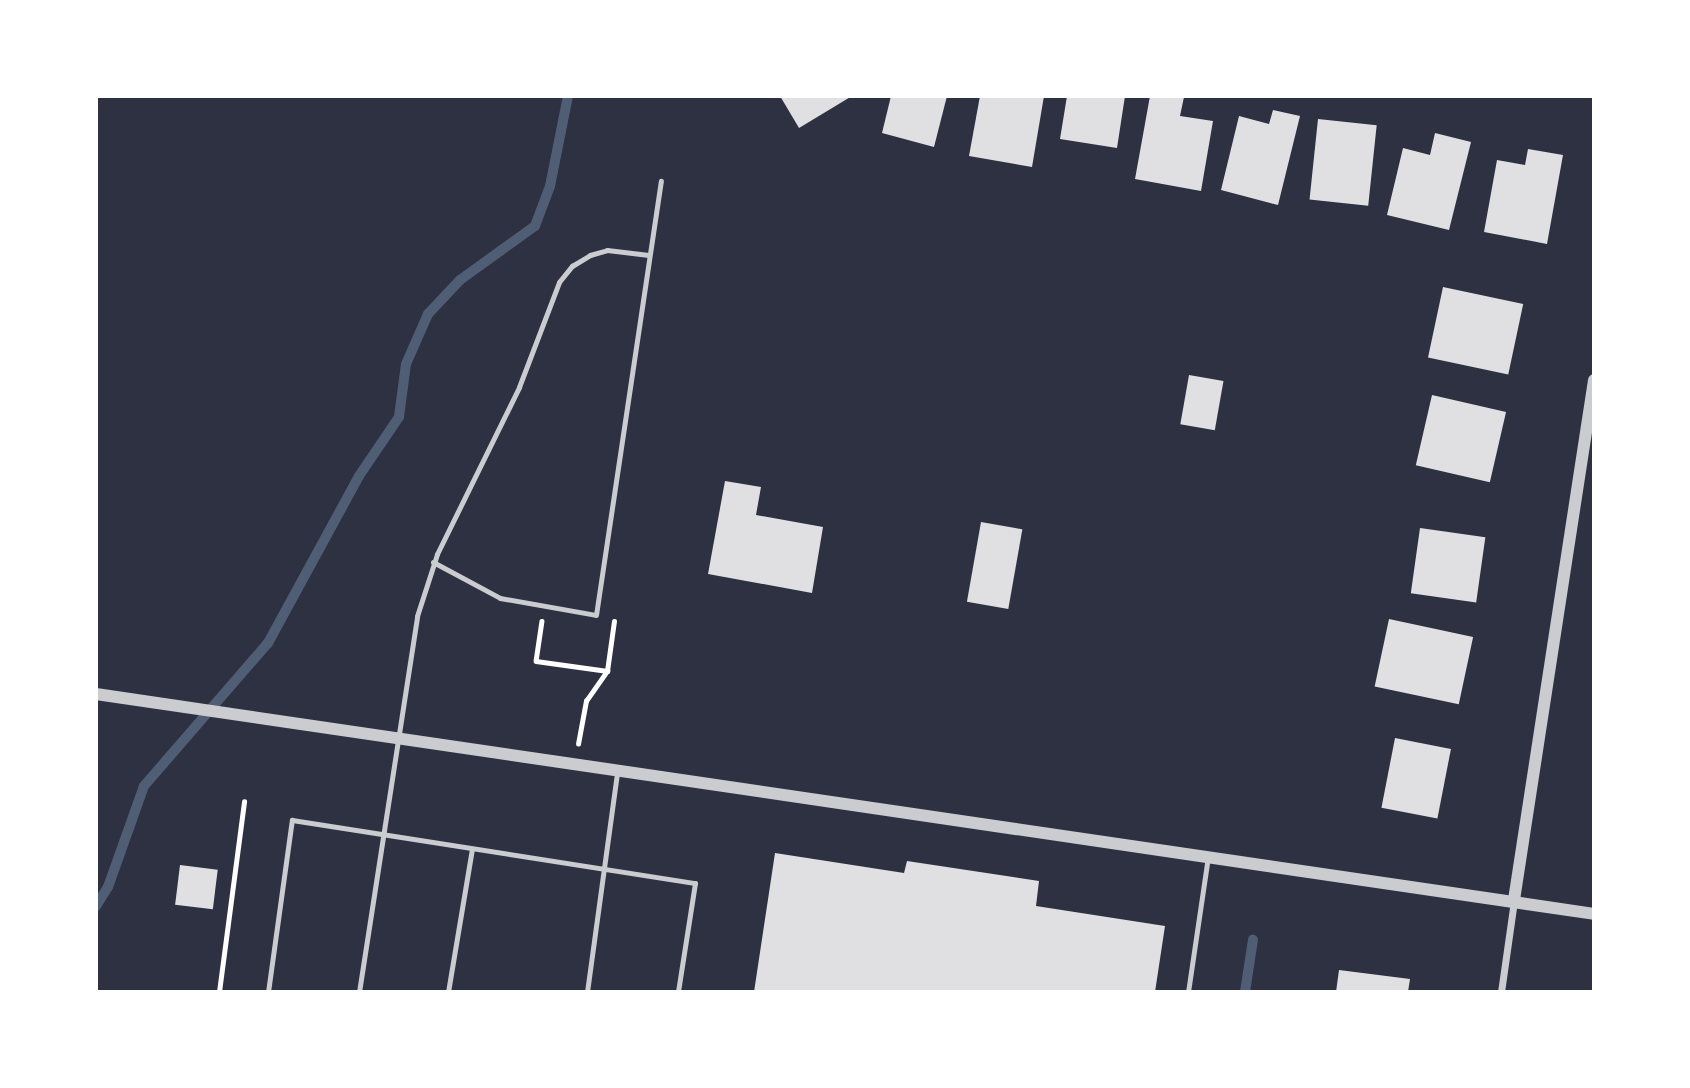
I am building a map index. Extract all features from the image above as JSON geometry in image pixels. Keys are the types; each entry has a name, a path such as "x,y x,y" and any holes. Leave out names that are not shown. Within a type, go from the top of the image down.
{"street":[{"path":"1501,992 1594,380"},
{"path":"96,694 398,736 1594,914"}],"lane":[{"path":"433,562 500,598 596,615 661,181"},
{"path":"359,992 417,616 433,562 519,387 559,282 572,266 590,255 607,250 649,255"},
{"path":"587,992 618,769"},
{"path":"268,992 292,820 695,883 678,992"},
{"path":"448,992 472,849"},
{"path":"1188,992 1209,856"}],"path":[{"path":"544,607 536,662 607,671"},
{"path":"575,762 586,701 607,671 614,618 596,615"},
{"path":"219,992 244,802"}],"building":[{"path":"780,96 852,96 799,128"},
{"path":"891,96 947,96 934,147 882,133"},
{"path":"980,96 1044,96 1032,167 969,156"},
{"path":"1067,96 1125,96 1117,148 1060,139"},
{"path":"1150,96 1184,97 1180,116 1213,121 1201,191 1135,179"},
{"path":"1273,110 1300,116 1278,205 1221,190 1239,116 1269,124"},
{"path":"1318,119 1377,125 1368,206 1310,200"},
{"path":"1435,133 1471,142 1449,230 1387,215 1403,148 1430,155"},
{"path":"1528,149 1563,155 1547,244 1484,232 1497,160 1525,165"},
{"path":"1443,287 1523,304 1508,374 1428,357"},
{"path":"1189,375 1223,381 1215,430 1180,424"},
{"path":"1432,395 1506,412 1490,482 1416,465"},
{"path":"725,481 761,487 756,515 823,527 812,593 708,574"},
{"path":"981,522 1022,529 1008,609 967,602"},
{"path":"1420,528 1485,537 1476,603 1411,593"},
{"path":"1389,619 1473,637 1459,704 1375,686"},
{"path":"1395,738 1451,749 1437,819 1381,808"},
{"path":"775,853 904,873 907,861 1039,881 1036,906 1165,926 1155,992 754,992"},
{"path":"180,865 218,870 213,909 175,905"},
{"path":"1339,970 1410,979 1408,992 1336,992"}],"waterway":[{"path":"96,906 108,887 144,786 268,643 359,476 399,417 406,364 428,314 460,280 535,226 550,186 568,96"},
{"path":"1245,992 1253,940"}]}
